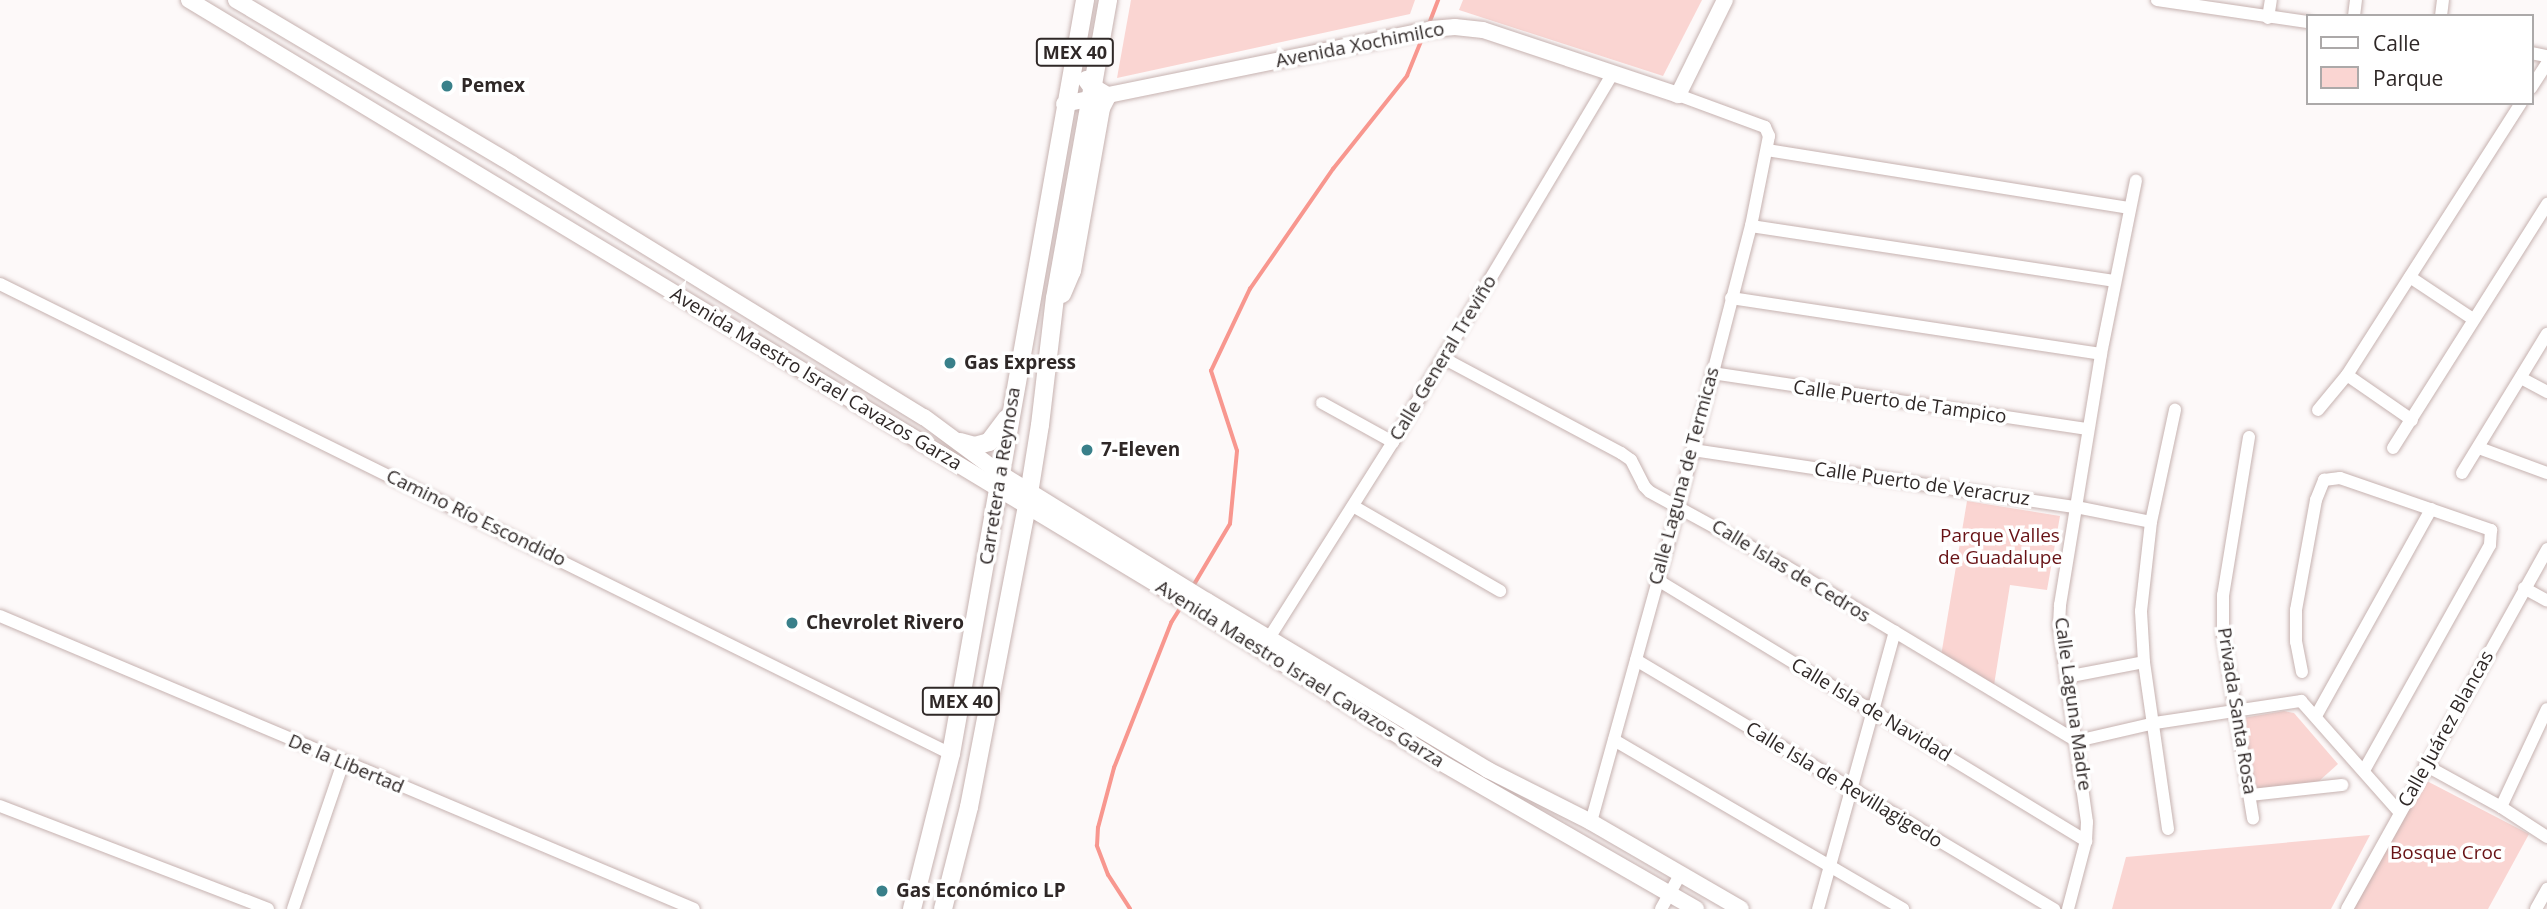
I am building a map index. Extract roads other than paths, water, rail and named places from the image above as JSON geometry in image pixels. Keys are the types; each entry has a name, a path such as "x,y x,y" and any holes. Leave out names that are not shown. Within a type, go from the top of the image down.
{"main road":[{"name":"Avenida Maestro Israel Cavazos Garza","path":"189,0 1028,498 1203,606 1442,763 1696,909"},
{"name":"Avenida Maestro Israel Cavazos Garza","path":"236,0 512,164 924,417 960,442 1000,482"},
{"name":"Carretera a Reynosa","path":"912,909 951,754 988,555 1064,104 1085,0"},
{"path":"1096,0 1087,68 1087,79 1096,94"},
{"name":"MEX 40","path":"1096,94 1108,0"},
{"path":"1678,95 1725,0"},
{"name":"Avenida Xochimilco","path":"1064,104 1096,94 1455,27 1483,30 1678,95"},
{"path":"281,54 292,34"},
{"path":"335,88 347,66"},
{"name":"Carretera a Reynosa","path":"943,909 972,796 1028,498 1055,298 1066,290 1069,282 1101,108 1096,94"},
{"path":"960,442 975,446 989,442 1000,432 1010,412"},
{"path":"972,796 960,788 958,776 989,586 988,555"},
{"name":"Avenida Maestro Israel Cavazos Garza","path":"1203,606 1269,638 1489,770 1591,822 1741,909"}],"street":[{"path":"2157,0 2187,2 2268,18 2306,22"},
{"path":"2268,18 2271,0"},
{"path":"2533,85 2547,63"},
{"name":"Calle General Treviño","path":"1269,638 1393,442 1612,75"},
{"name":"Avenida Xochimilco","path":"1678,95 1768,128"},
{"path":"2318,410 2347,375 2520,105"},
{"name":"Calle Laguna de Termicas","path":"1591,822 1656,579 1679,504 1751,226 1767,150 1768,128"},
{"path":"1767,150 2128,208"},
{"name":"Calle Laguna Madre","path":"2068,909 2086,841 2085,792 2066,677 2060,605 2114,281 2136,180"},
{"path":"2393,448 2547,204"},
{"path":"1751,226 2114,281"},
{"path":"2410,277 2473,319"},
{"name":"Camino Río Escondido","path":"0,284 951,754"},
{"path":"1731,298 2101,354"},
{"path":"2462,474 2547,334"},
{"name":"Calle Islas de Cedros","path":"1443,358 1621,453 1631,460 1644,486 1679,504 2077,741"},
{"name":"Calle Puerto de Tampico","path":"1712,373 2088,429"},
{"path":"2347,375 2412,420"},
{"path":"2521,378 2547,392"},
{"path":"1322,403 1393,442"},
{"path":"2168,829 2155,723 2144,662 2141,611 2151,522 2175,410"},
{"name":"Privada Santa Rosa","path":"2249,437 2223,595 2223,635 2253,819"},
{"path":"2479,448 2547,473"},
{"name":"Calle Puerto de Veracruz","path":"1693,450 2076,507 2151,522"},
{"path":"2302,672 2296,610 2319,487 2330,477 2484,525 2491,530 2490,545 2364,770"},
{"path":"1353,506 1500,591"},
{"path":"2316,716 2431,509"},
{"name":"Calle Juárez Blancas","path":"2347,909 2547,549"},
{"name":"Calle Isla de Navidad","path":"1656,579 2086,841"},
{"path":"2524,588 2547,601"},
{"name":"De la Libertad","path":"0,617 694,909"},
{"path":"1818,909 1895,632"},
{"name":"Calle Isla de Revillagigedo","path":"1636,660 1850,790 2054,909"},
{"path":"2066,677 2144,662"},
{"path":"2077,741 2155,723 2301,701 2400,813"},
{"path":"2501,807 2544,724 2547,709"},
{"path":"1614,740 1903,909"},
{"path":"293,909 343,763"},
{"path":"2425,765 2501,807 2547,837"},
{"path":"2251,795 2342,785"},
{"path":"0,806 268,909"},
{"path":"1661,909 1681,873"},
{"path":"2536,909 2547,889"}],"waterway":[{"path":"1429,24 1438,0"},
{"path":"1192,588 1230,524 1237,451 1211,371 1250,289 1333,169 1407,76 1424,34"},
{"path":"1130,909 1108,875 1097,846 1098,828 1114,768 1171,623 1181,607"}],"place":[{"name":"Pemex","path":"447,86"},
{"name":"Gas Express","path":"950,363"},
{"name":"7-Eleven","path":"1087,450"},
{"name":"Chevrolet Rivero","path":"792,623"},
{"name":"Gas Económico LP","path":"882,891"}],"park label":[{"name":"Parque Valles de Guadalupe","path":"2000,547"},
{"name":"Bosque Croc","path":"2446,853"}]}
